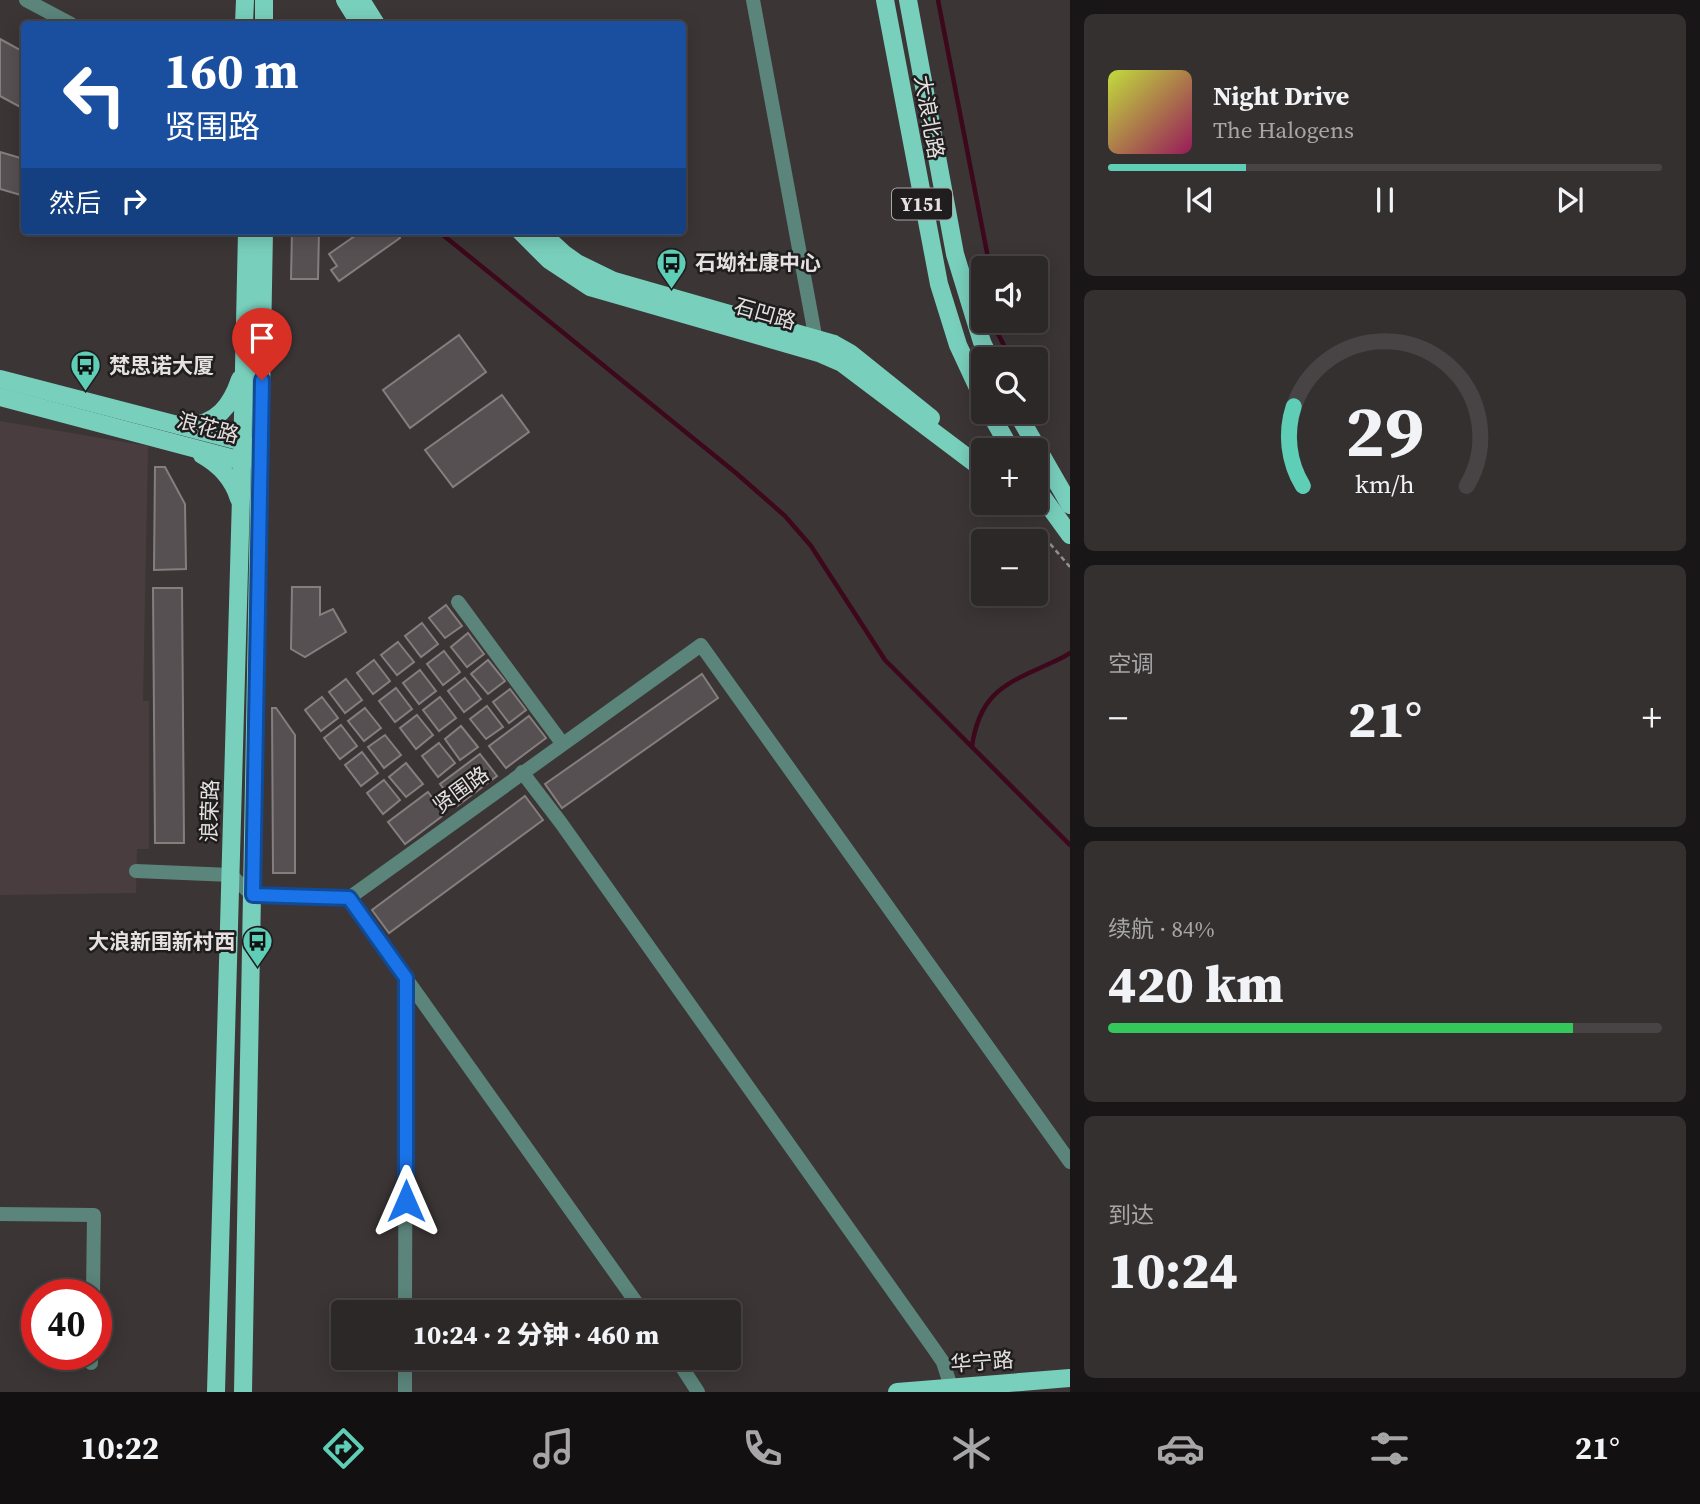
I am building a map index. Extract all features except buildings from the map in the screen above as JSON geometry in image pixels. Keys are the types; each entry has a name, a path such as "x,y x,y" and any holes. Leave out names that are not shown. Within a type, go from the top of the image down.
{"main road":[{"path":"244,21 245,0"},
{"path":"345,0 358,21"},
{"path":"361,0 374,21"},
{"name":"大浪北路","path":"885,0 939,284 958,345 971,373"},
{"name":"大浪北路","path":"908,0 955,254 984,347"},
{"name":"浪荣路","path":"216,1392 247,235"},
{"name":"浪荣路","path":"243,1392 264,235"},
{"name":"石凹路","path":"524,235 549,260 590,287 817,345 834,344 912,401 971,453"},
{"name":"石凹路","path":"543,235 577,263 614,281 817,345 971,460"},
{"path":"180,426 197,425 218,416 231,401 244,366"},
{"name":"浪花路","path":"0,379 180,426 243,452"},
{"name":"浪花路","path":"0,397 184,445 261,455"},
{"path":"1023,424 1070,505"},
{"path":"184,445 209,458 227,474 235,486 241,505"},
{"path":"1048,508 1070,535"},
{"path":"243,1355 253,1392"},
{"path":"207,1392 217,1364"},
{"name":"华宁路","path":"897,1392 1070,1378"}],"street":[{"path":"26,0 65,21"},
{"path":"753,0 817,345"},
{"path":"458,602 562,743"},
{"name":"贤围路","path":"349,898 701,645 1070,1162"},
{"path":"522,772 569,834 943,1362 951,1387"},
{"path":"136,871 231,875 253,895 349,898 634,1300"},
{"path":"405,1300 406,978"},
{"path":"0,1214 94,1215 93,1279"},
{"path":"405,1370 405,1392"},
{"path":"684,1370 698,1392"}],"path":[{"path":"1048,541 1070,567"}],"shaded area":[{"path":"0,421 148,446 143,701 149,701 149,849 137,849 136,893 0,895"}],"waterway":[{"path":"938,0 988,256"},
{"path":"443,235 736,473 785,516 811,546 885,660 1070,845"},
{"path":"998,333 1005,347"},
{"path":"972,746 980,717 993,696 1013,681 1070,653"}],"place":[{"name":"石坳社康中心","path":"672,290"},
{"name":"梵思诺大厦","path":"86,393"},
{"name":"大浪新围新村西","path":"258,969"}],"route":[{"path":"262,380 253,895 349,898 406,978 406,1201"}]}
